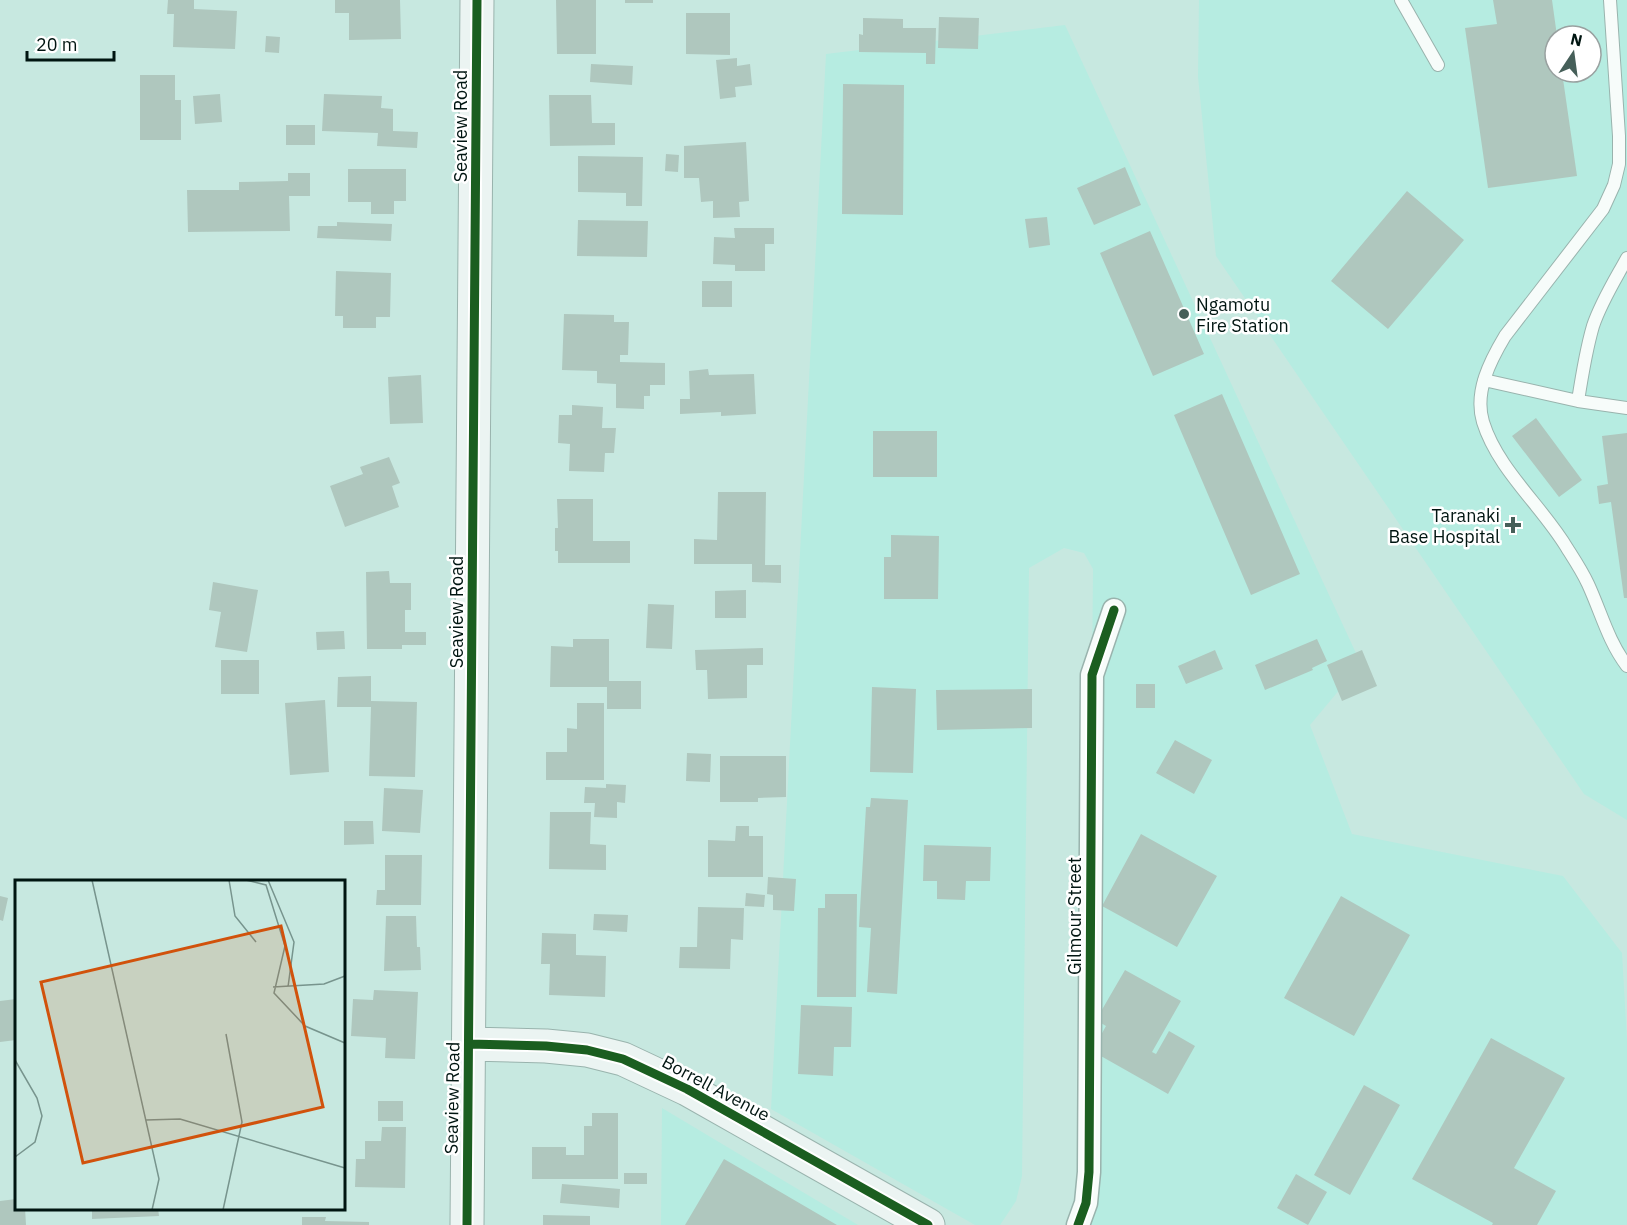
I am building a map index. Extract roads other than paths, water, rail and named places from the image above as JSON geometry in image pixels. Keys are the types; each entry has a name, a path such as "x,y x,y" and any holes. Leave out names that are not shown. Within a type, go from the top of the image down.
{"street":[{"name":"Seaview Road","path":"467,1225 477,0"},
{"name":"Gilmour Street","path":"1078,1225 1086,1203 1089,1172 1092,675 1114,610"},
{"name":"Borrell Avenue","path":"469,1044 546,1046 587,1050 623,1059 687,1089 928,1225"}],"lane":[{"path":"1401,0 1438,65"},
{"path":"1610,0 1619,136 1619,164 1614,185 1603,209 1505,336 1492,358 1480,399 1482,421 1492,442 1507,468 1566,546 1587,583 1617,653 1627,666"},
{"path":"1578,401 1584,360 1594,324 1606,294 1627,258"},
{"path":"1484,380 1578,401 1627,408"}],"place":[{"name":"Ngamotu Fire Station","path":"1184,314"},
{"name":"Taranaki Base Hospital","path":"1513,525"}]}
